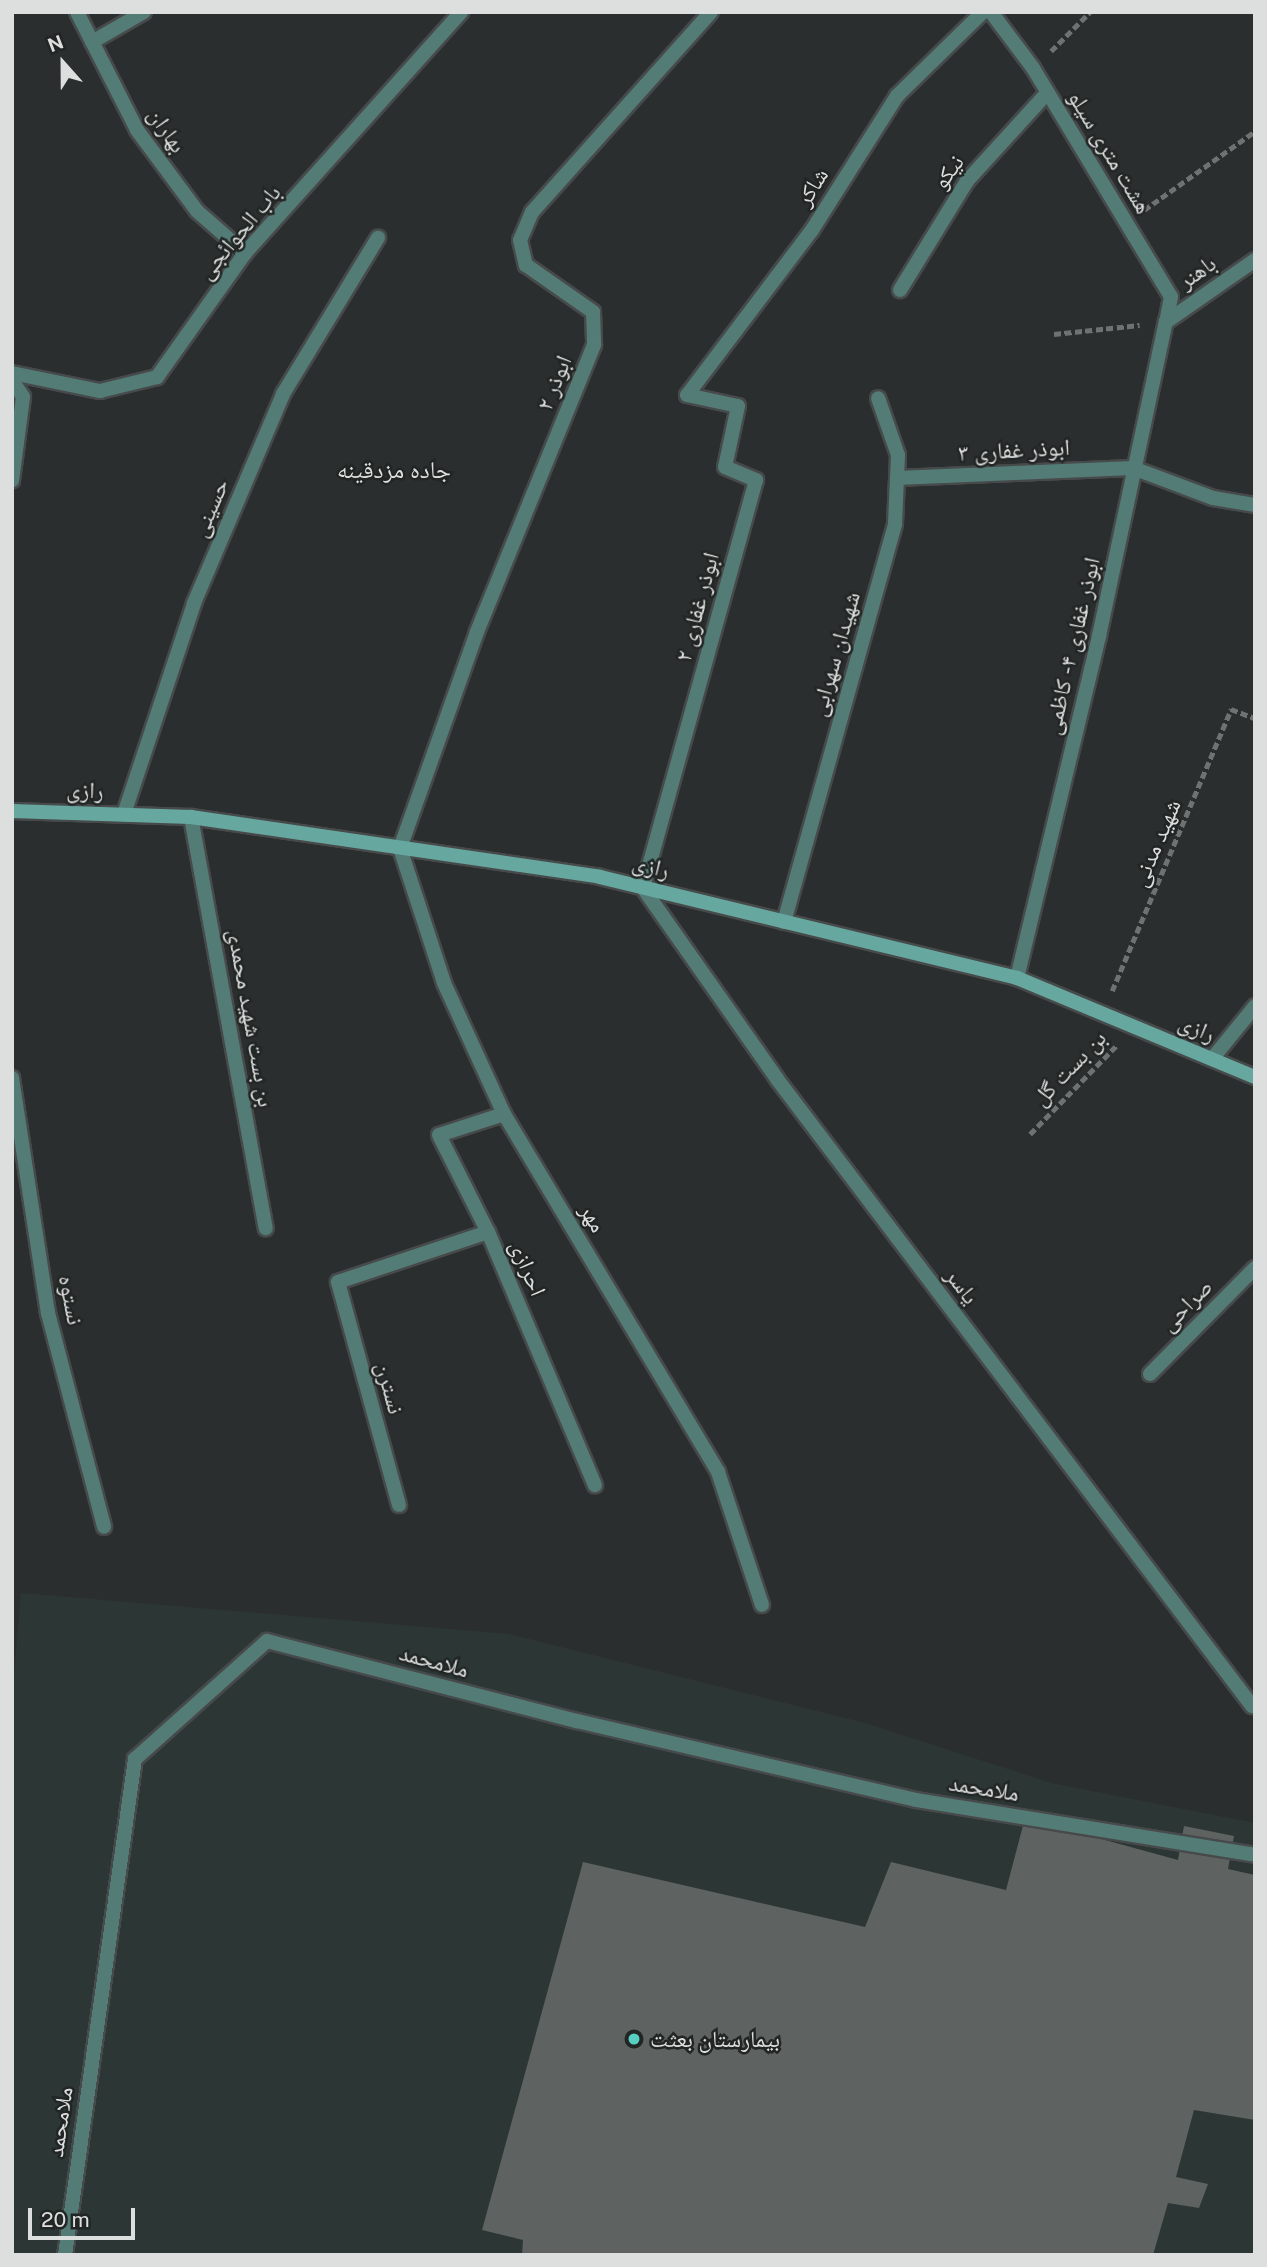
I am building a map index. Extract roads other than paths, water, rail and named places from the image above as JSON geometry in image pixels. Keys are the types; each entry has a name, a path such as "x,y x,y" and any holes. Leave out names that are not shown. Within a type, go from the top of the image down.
{"main road":[{"name":"رازی","path":"12,811 191,817 600,877 1017,978 1255,1077"}],"street":[{"name":"بهاران","path":"77,12 137,130 197,211 245,253"},
{"path":"92,42 144,12"},
{"name":"باب الحوائجی","path":"12,373 100,391 157,377 245,253 461,12"},
{"name":"ابوذر ۲","path":"400,848 477,632 594,345 593,312 526,265 520,240 532,212 711,12"},
{"name":"شاکر","path":"687,395 812,230 897,96 983,12"},
{"name":"هشت متری سیلو","path":"991,12 1033,68 1171,297 1166,322"},
{"name":"نیکو","path":"900,290 967,181 1047,93"},
{"name":"حسینی","path":"124,814 194,603 283,394 377,238"},
{"name":"باهنر","path":"1166,322 1255,260"},
{"name":"ابوذر غفاری ۴ - کاظمی","path":"1017,978 1099,636 1166,322"},
{"path":"12,380 23,397 12,480"},
{"name":"ابوذر غفاری ۲","path":"643,888 756,480 725,467 738,406 687,395"},
{"name":"شهیدان سهرابی","path":"784,922 895,524 898,455 878,398"},
{"path":"1133,468 1213,498 1255,505"},
{"name":"ابوذر غفاری ۳","path":"897,478 1133,468"},
{"name":"بن بست شهید محمدی","path":"191,817 266,1228"},
{"name":"مهر","path":"400,848 444,983 504,1114 718,1472 762,1605"},
{"name":"یاسر","path":"643,888 777,1079 1252,1706"},
{"path":"1212,1059 1255,1006"},
{"name":"نستوه","path":"12,1079 48,1313 104,1527"},
{"name":"احرازی","path":"504,1114 439,1135 488,1232 595,1485"},
{"name":"نسترن","path":"399,1505 338,1282 488,1232"},
{"name":"صراحی","path":"1150,1374 1255,1268"},
{"name":"ملامحمد","path":"65,2255 135,1759 267,1640 577,1721 916,1800 1255,1855"}],"place":[{"name":"بیمارستان بعثت","path":"634,2039"}],"district":[{"name":"جاده مزدقینه","path":"394,470"}]}
